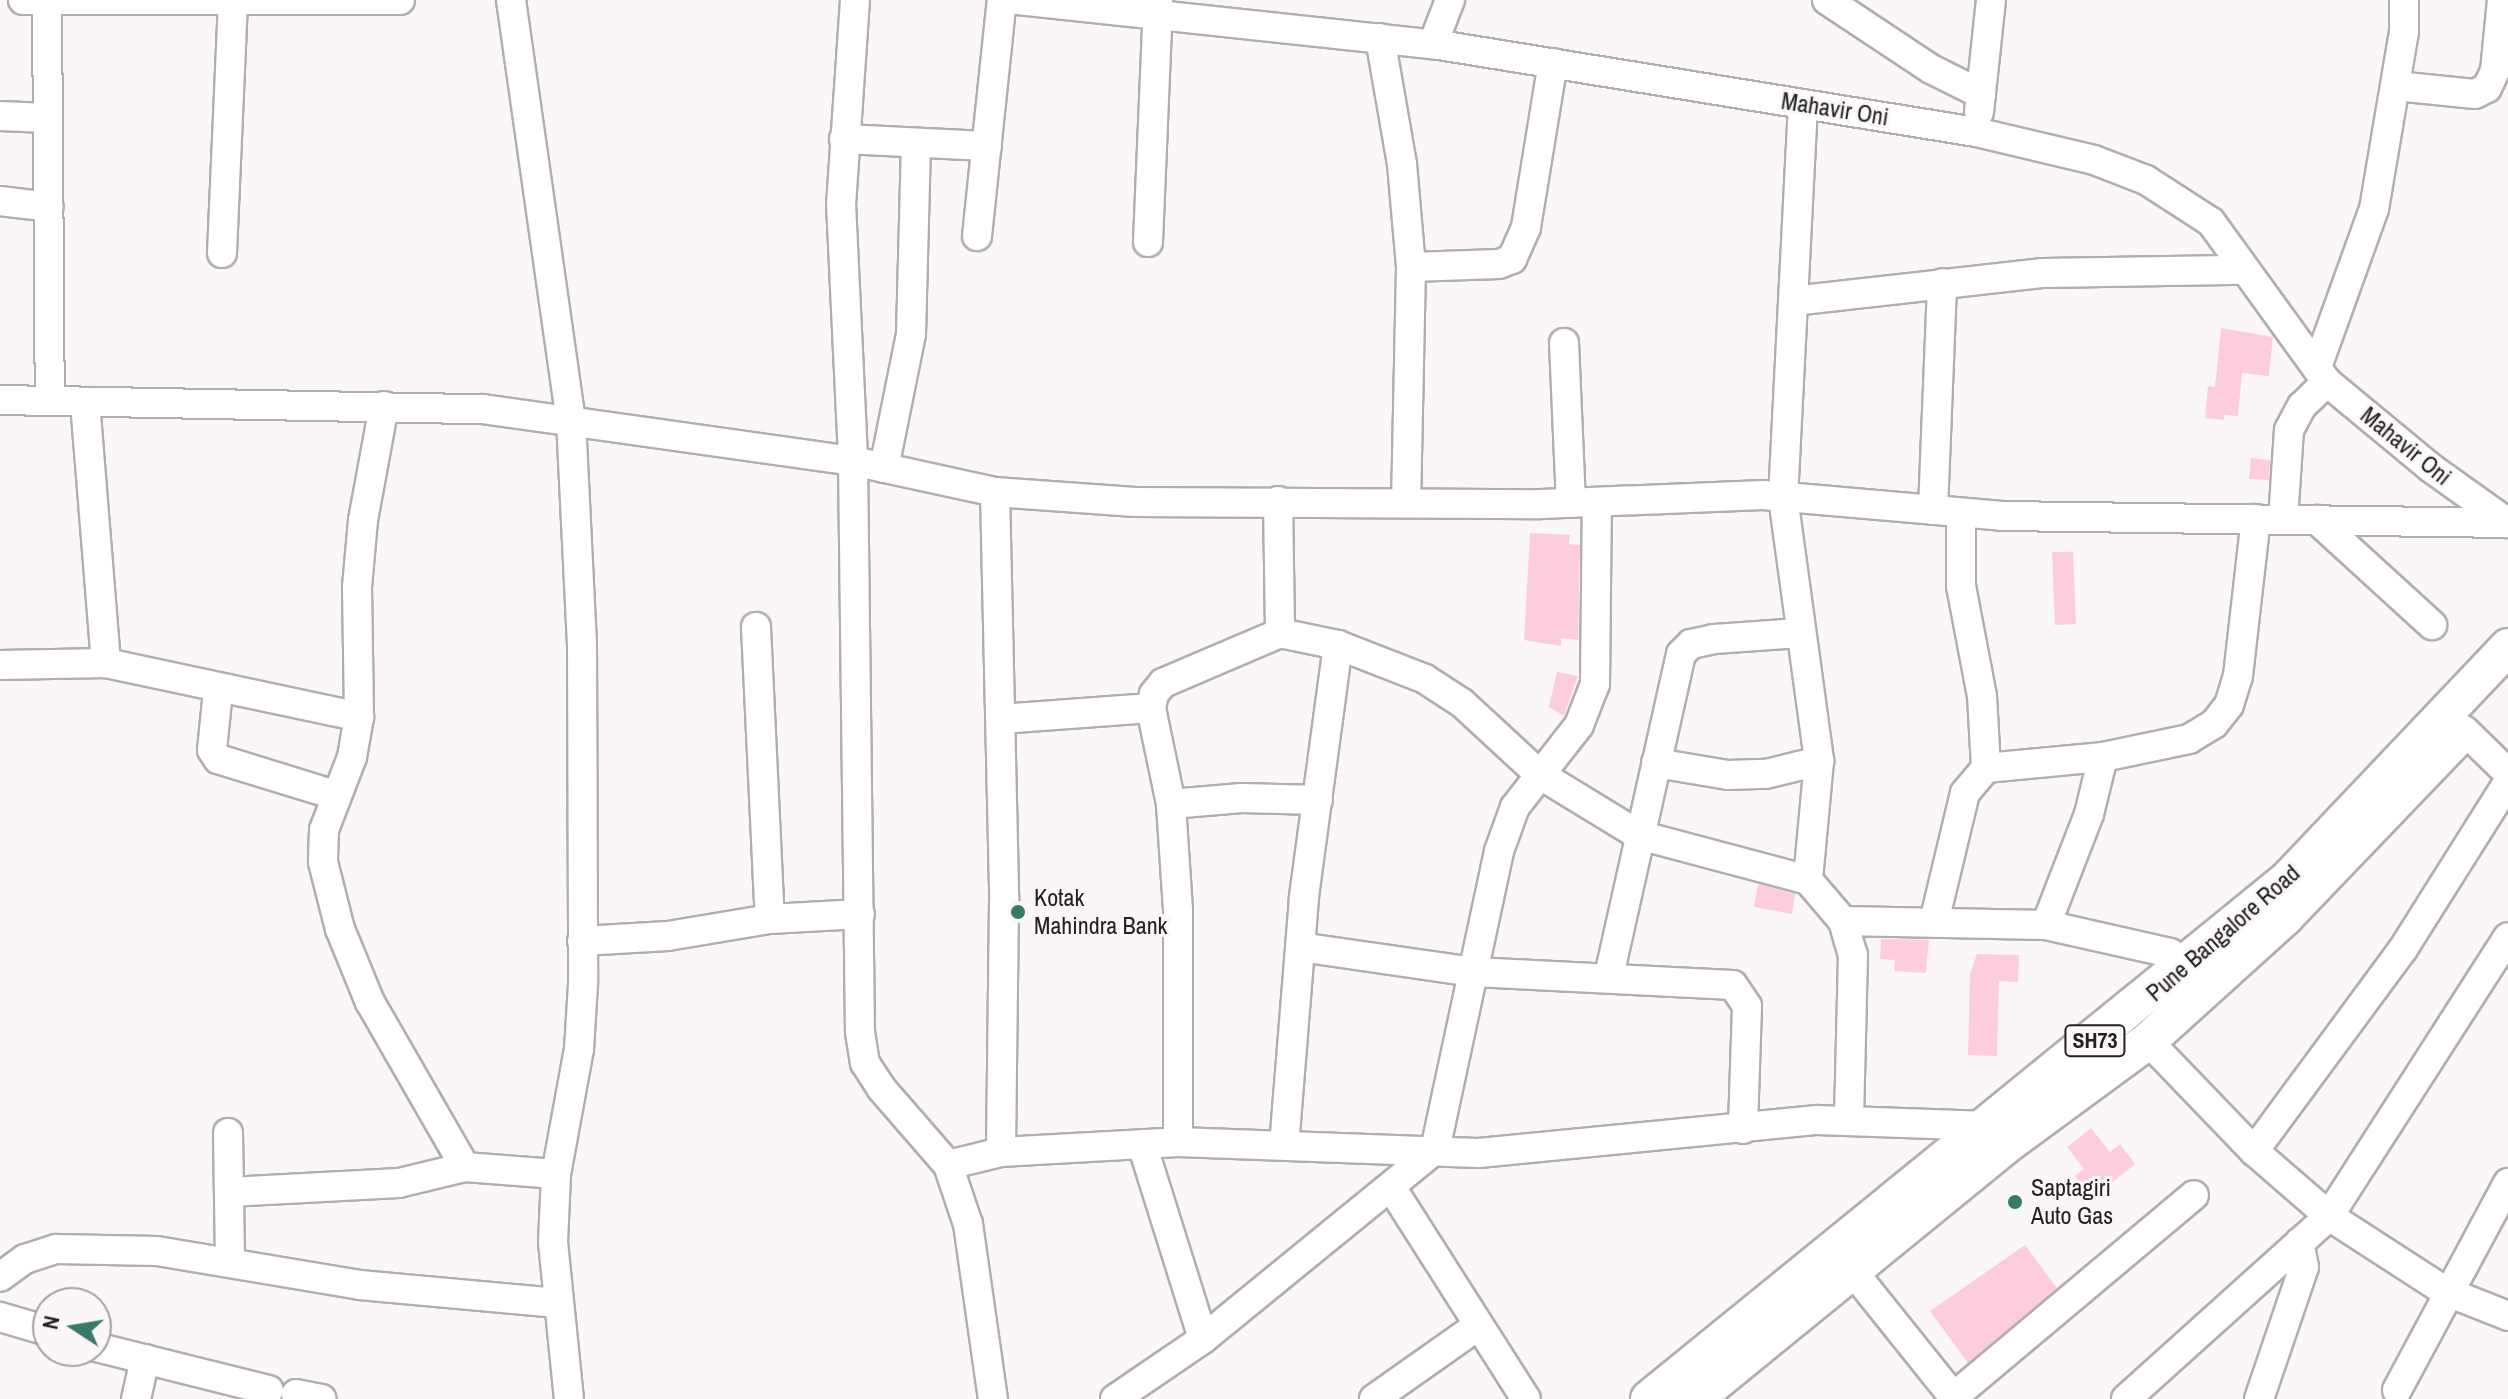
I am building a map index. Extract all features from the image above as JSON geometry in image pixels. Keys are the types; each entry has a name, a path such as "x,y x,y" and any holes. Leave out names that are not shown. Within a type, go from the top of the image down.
{"main road":[{"name":"Pune Bangalore Road","path":"1695,1399 1851,1269 2148,1041 2285,917 2464,730 2502,672"},
{"name":"Pune Bangalore Road","path":"1649,1399 2189,963 2287,880 2502,672"}],"street":[{"path":"50,401 48,118 35,1 233,3 400,0"},
{"path":"511,0 571,420 582,644 579,1049 556,1174 557,1303 569,1399"},
{"path":"855,0 844,139 841,273 853,461 865,1063 948,1165 968,1224 993,1399"},
{"path":"977,236 1002,0"},
{"name":"Mahavir Oni","path":"1018,0 1157,6 1433,44 1976,132 2094,160 2146,180 2211,222 2322,375 2431,468 2508,523"},
{"path":"1433,44 1450,0"},
{"path":"1827,0 1931,69 1981,94"},
{"path":"1976,132 1991,0"},
{"path":"1986,768 2103,757 2189,739 2214,724 2229,705 2238,676 2289,430 2322,375 2374,209 2396,86 2404,0"},
{"path":"2396,86 2475,94 2487,88 2495,71 2502,0"},
{"path":"222,253 233,3"},
{"path":"1148,242 1157,6"},
{"path":"1380,38 1402,164 1411,267 1406,501"},
{"path":"1411,267 1499,264 1512,259 1526,227 1553,63"},
{"path":"1803,104 1783,497 1819,761 1808,880"},
{"path":"0,116 48,118"},
{"path":"844,139 987,146"},
{"path":"884,468 911,334 916,143"},
{"path":"0,201 49,207"},
{"path":"1793,301 2043,273 2245,270"},
{"path":"1934,922 1965,793 1986,768 1982,696 1947,511 1942,283"},
{"path":"1115,1399 1203,1339 1435,1150 1499,851 1515,807 1579,725 1595,684 1584,502 1564,343"},
{"path":"0,400 483,409 853,461 995,492 1135,502 1584,502 1783,497 1947,511 2508,523"},
{"path":"85,402 106,663"},
{"path":"384,406 357,587 359,717 352,757 324,830 323,862 340,929 370,1002 465,1167"},
{"path":"995,492 1001,719 1001,1152"},
{"path":"1278,501 1280,633"},
{"path":"2317,520 2432,625"},
{"path":"756,627 770,919"},
{"path":"1178,1142 1178,910 1171,804 1151,708 1163,683 1280,633 1338,645 1425,679 1462,703 1539,774 1639,835 1808,880 1843,921 1853,955 1849,1121"},
{"path":"1609,976 1673,674 1691,644 1800,633"},
{"path":"1284,1144 1300,947 1338,645"},
{"path":"0,665 106,663 218,691 359,717"},
{"path":"218,691 212,750 218,759 335,795"},
{"path":"1001,719 1151,708"},
{"path":"2464,730 2508,773"},
{"path":"2046,925 2089,814 2103,757"},
{"path":"1656,763 1728,775 1766,774 1819,761"},
{"path":"2254,1151 2403,949 2508,782"},
{"path":"1171,804 1242,798 1318,800"},
{"path":"582,941 668,936 770,919 860,914"},
{"path":"1843,921 2046,925 2170,953 2189,963"},
{"path":"2126,1399 2329,1216 2508,937"},
{"path":"1300,947 1474,972 1712,981 1733,985 1743,995 1747,1006 1743,1129"},
{"path":"2148,1041 2254,1151 2329,1216 2445,1291 2508,1316"},
{"path":"948,1165 1001,1152 1178,1142 1479,1153 1849,1121 1987,1126"},
{"path":"228,1133 230,1262"},
{"path":"1142,1144 1203,1339"},
{"path":"229,1192 399,1183 465,1167 556,1174"},
{"path":"2397,1390 2445,1291 2508,1183"},
{"path":"1391,1187 1526,1399"},
{"path":"1851,1269 1953,1398 2194,1195"},
{"path":"2259,1399 2304,1267 2299,1242"},
{"path":"0,1277 25,1259 56,1249 157,1251 360,1285 557,1303"},
{"path":"0,1317 32,1326"},
{"path":"1374,1399 1479,1325"},
{"path":"112,1351 296,1394"},
{"path":"136,1399 145,1359"}],"building":[{"path":"2221,328 2273,337 2269,376 2242,373 2238,416 2224,415 2224,420 2205,418 2208,386 2215,387"},
{"path":"2251,458 2270,460 2269,480 2249,479"},
{"path":"1530,533 1570,535 1569,544 1580,545 1578,640 1561,638 1561,646 1524,640"},
{"path":"2052,552 2073,552 2076,624 2055,625"},
{"path":"1557,672 1578,676 1564,716 1549,707"},
{"path":"1758,884 1795,894 1792,914 1754,907"},
{"path":"1881,939 1929,940 1926,973 1894,971 1895,960 1880,959"},
{"path":"1977,954 2019,955 2018,982 1999,981 1997,1056 1968,1055 1970,974"},
{"path":"2091,1128 2110,1152 2120,1144 2135,1164 2093,1198 2075,1176 2084,1169 2067,1147"},
{"path":"2025,1245 2057,1288 1968,1363 1930,1311"}],"place":[{"name":"Kotak Mahindra Bank","path":"1018,912"},
{"name":"Saptagiri Auto Gas","path":"2015,1202"}]}
